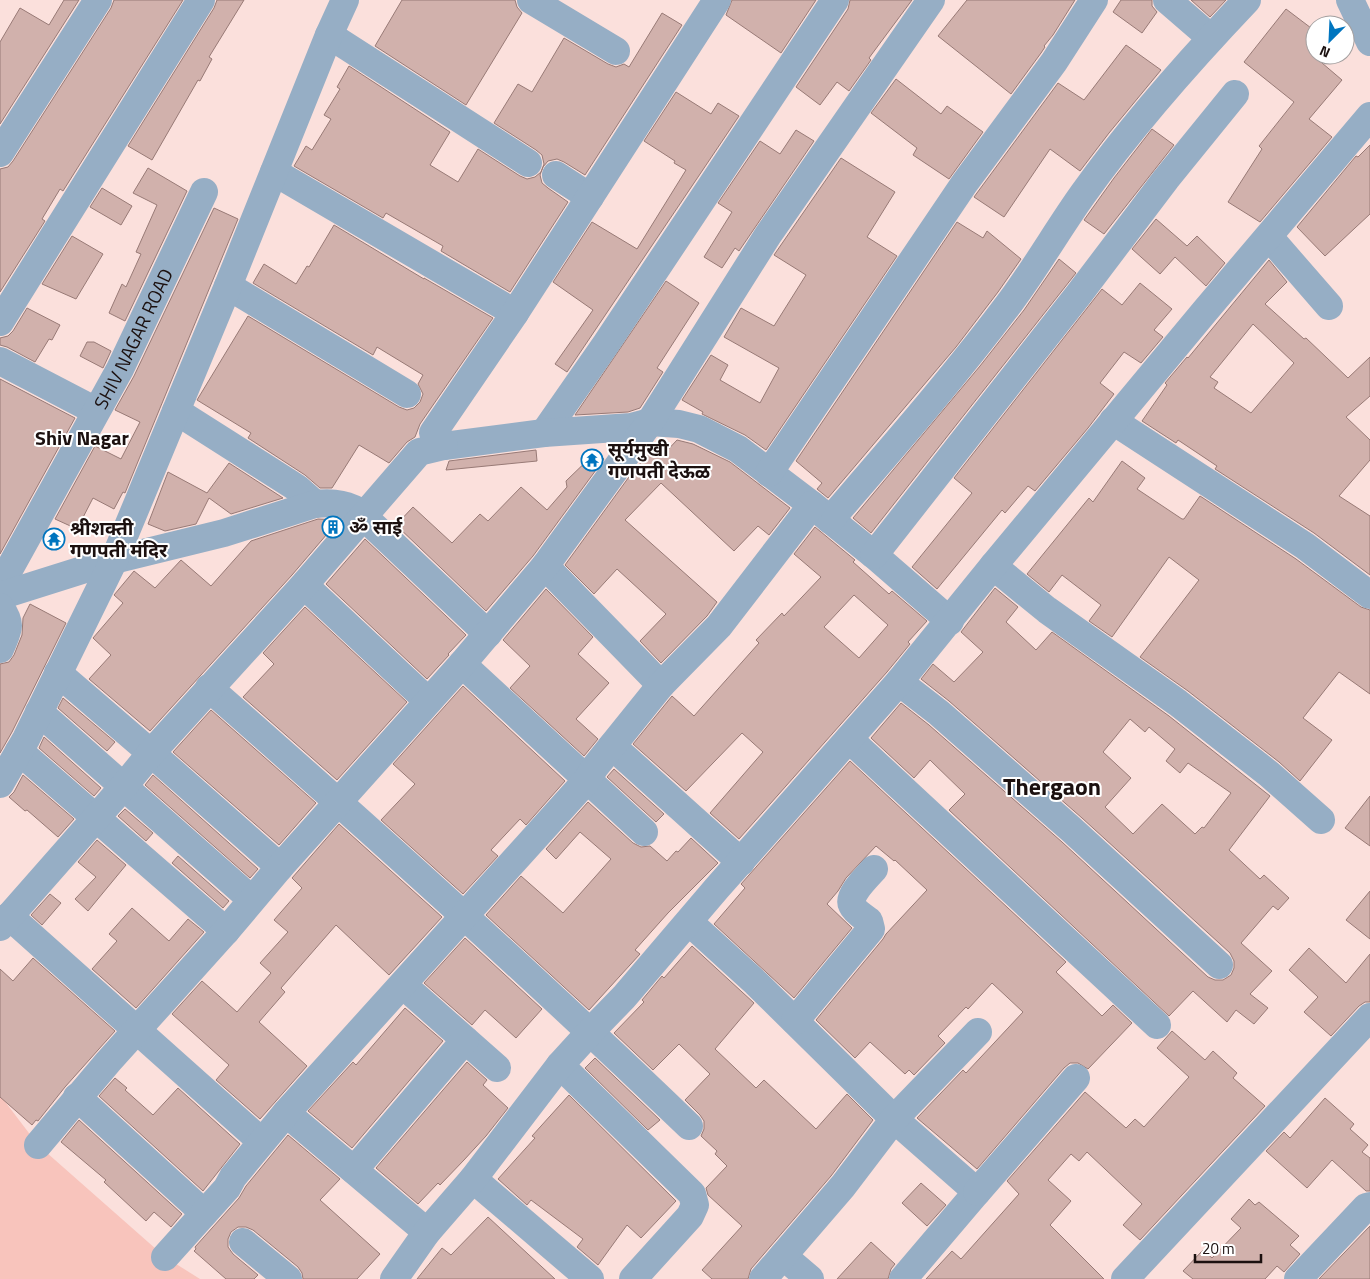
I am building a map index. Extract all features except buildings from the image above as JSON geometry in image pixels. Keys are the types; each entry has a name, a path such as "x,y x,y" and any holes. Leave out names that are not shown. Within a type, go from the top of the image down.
{"street":[{"path":"0,153 98,0"},
{"path":"0,322 201,0"},
{"path":"0,784 39,712 114,560 228,286 328,35 345,0"},
{"path":"531,0 616,51"},
{"path":"444,446 433,433 515,313 717,0"},
{"path":"544,433 611,336 835,0"},
{"path":"38,1145 77,1097 226,931 280,866 462,664 545,566 650,422 768,235 931,0"},
{"path":"769,473 959,191 1054,62 1094,0"},
{"path":"1167,0 1211,38"},
{"path":"165,1257 227,1188 233,1177 286,1113 587,780 661,685 719,626 821,513 922,414 1012,300 1084,193 1140,118 1247,0"},
{"path":"1350,0 1370,42"},
{"path":"328,35 528,163"},
{"path":"874,555 1085,286 1166,179 1235,94"},
{"path":"394,1279 427,1232 473,1179 560,1065 624,997 899,682 1205,310 1370,116"},
{"path":"274,172 515,313"},
{"path":"556,176 590,197"},
{"name":"SHIV NAGAR ROAD","path":"0,586 120,369 204,192"},
{"path":"1269,237 1329,306"},
{"path":"228,286 407,394"},
{"path":"0,361 96,411"},
{"path":"176,411 297,488 315,504"},
{"path":"1113,421 1305,546 1370,595"},
{"path":"262,1142 137,1029 4,921 124,786 151,752 304,585 419,452 444,446 544,433 631,427 650,422 679,424 699,428 738,449 874,555 950,621"},
{"path":"0,596 114,560 224,533 315,504 347,504 364,515 488,634"},
{"path":"545,566 661,685"},
{"path":"993,566 1058,618 1178,703 1270,774 1321,820"},
{"path":"304,585 428,701"},
{"path":"0,607 6,615 9,629 0,649"},
{"path":"462,664 644,832"},
{"path":"58,673 280,866"},
{"path":"899,682 939,713 1072,830 1219,965"},
{"path":"209,688 465,915 689,1126"},
{"path":"39,712 251,899"},
{"path":"849,739 1156,1025"},
{"path":"612,746 741,862"},
{"path":"18,751 226,931"},
{"path":"794,1021 871,928 870,921 852,907 850,902 853,893 874,870"},
{"path":"689,922 756,982 894,1119 977,1192"},
{"path":"403,985 497,1068"},
{"path":"1125,1279 1370,1017"},
{"path":"763,1279 843,1186 894,1119 978,1032"},
{"path":"354,1170 466,1040"},
{"path":"560,1065 692,1194 695,1205 690,1216 633,1279"},
{"path":"903,1279 1076,1078"},
{"path":"77,1097 204,1213"},
{"path":"286,1113 427,1232"},
{"path":"473,1179 590,1279"},
{"path":"1298,1279 1366,1207 1370,1206"},
{"path":"243,1242 288,1279"},
{"path":"783,1256 810,1279"}],"shaded area":[{"path":"0,1095 38,1145 165,1257 200,1279 0,1279"}],"place":[{"name":"सूर्यमुखी गणपती देऊळ","path":"592,460"},
{"name":"ॐ साई","path":"333,527"},
{"name":"श्रीशक्ती गणपती मंदिर","path":"54,539"}],"district":[{"name":"Shiv Nagar","path":"82,438"},
{"name":"Thergaon","path":"1052,787"}]}
